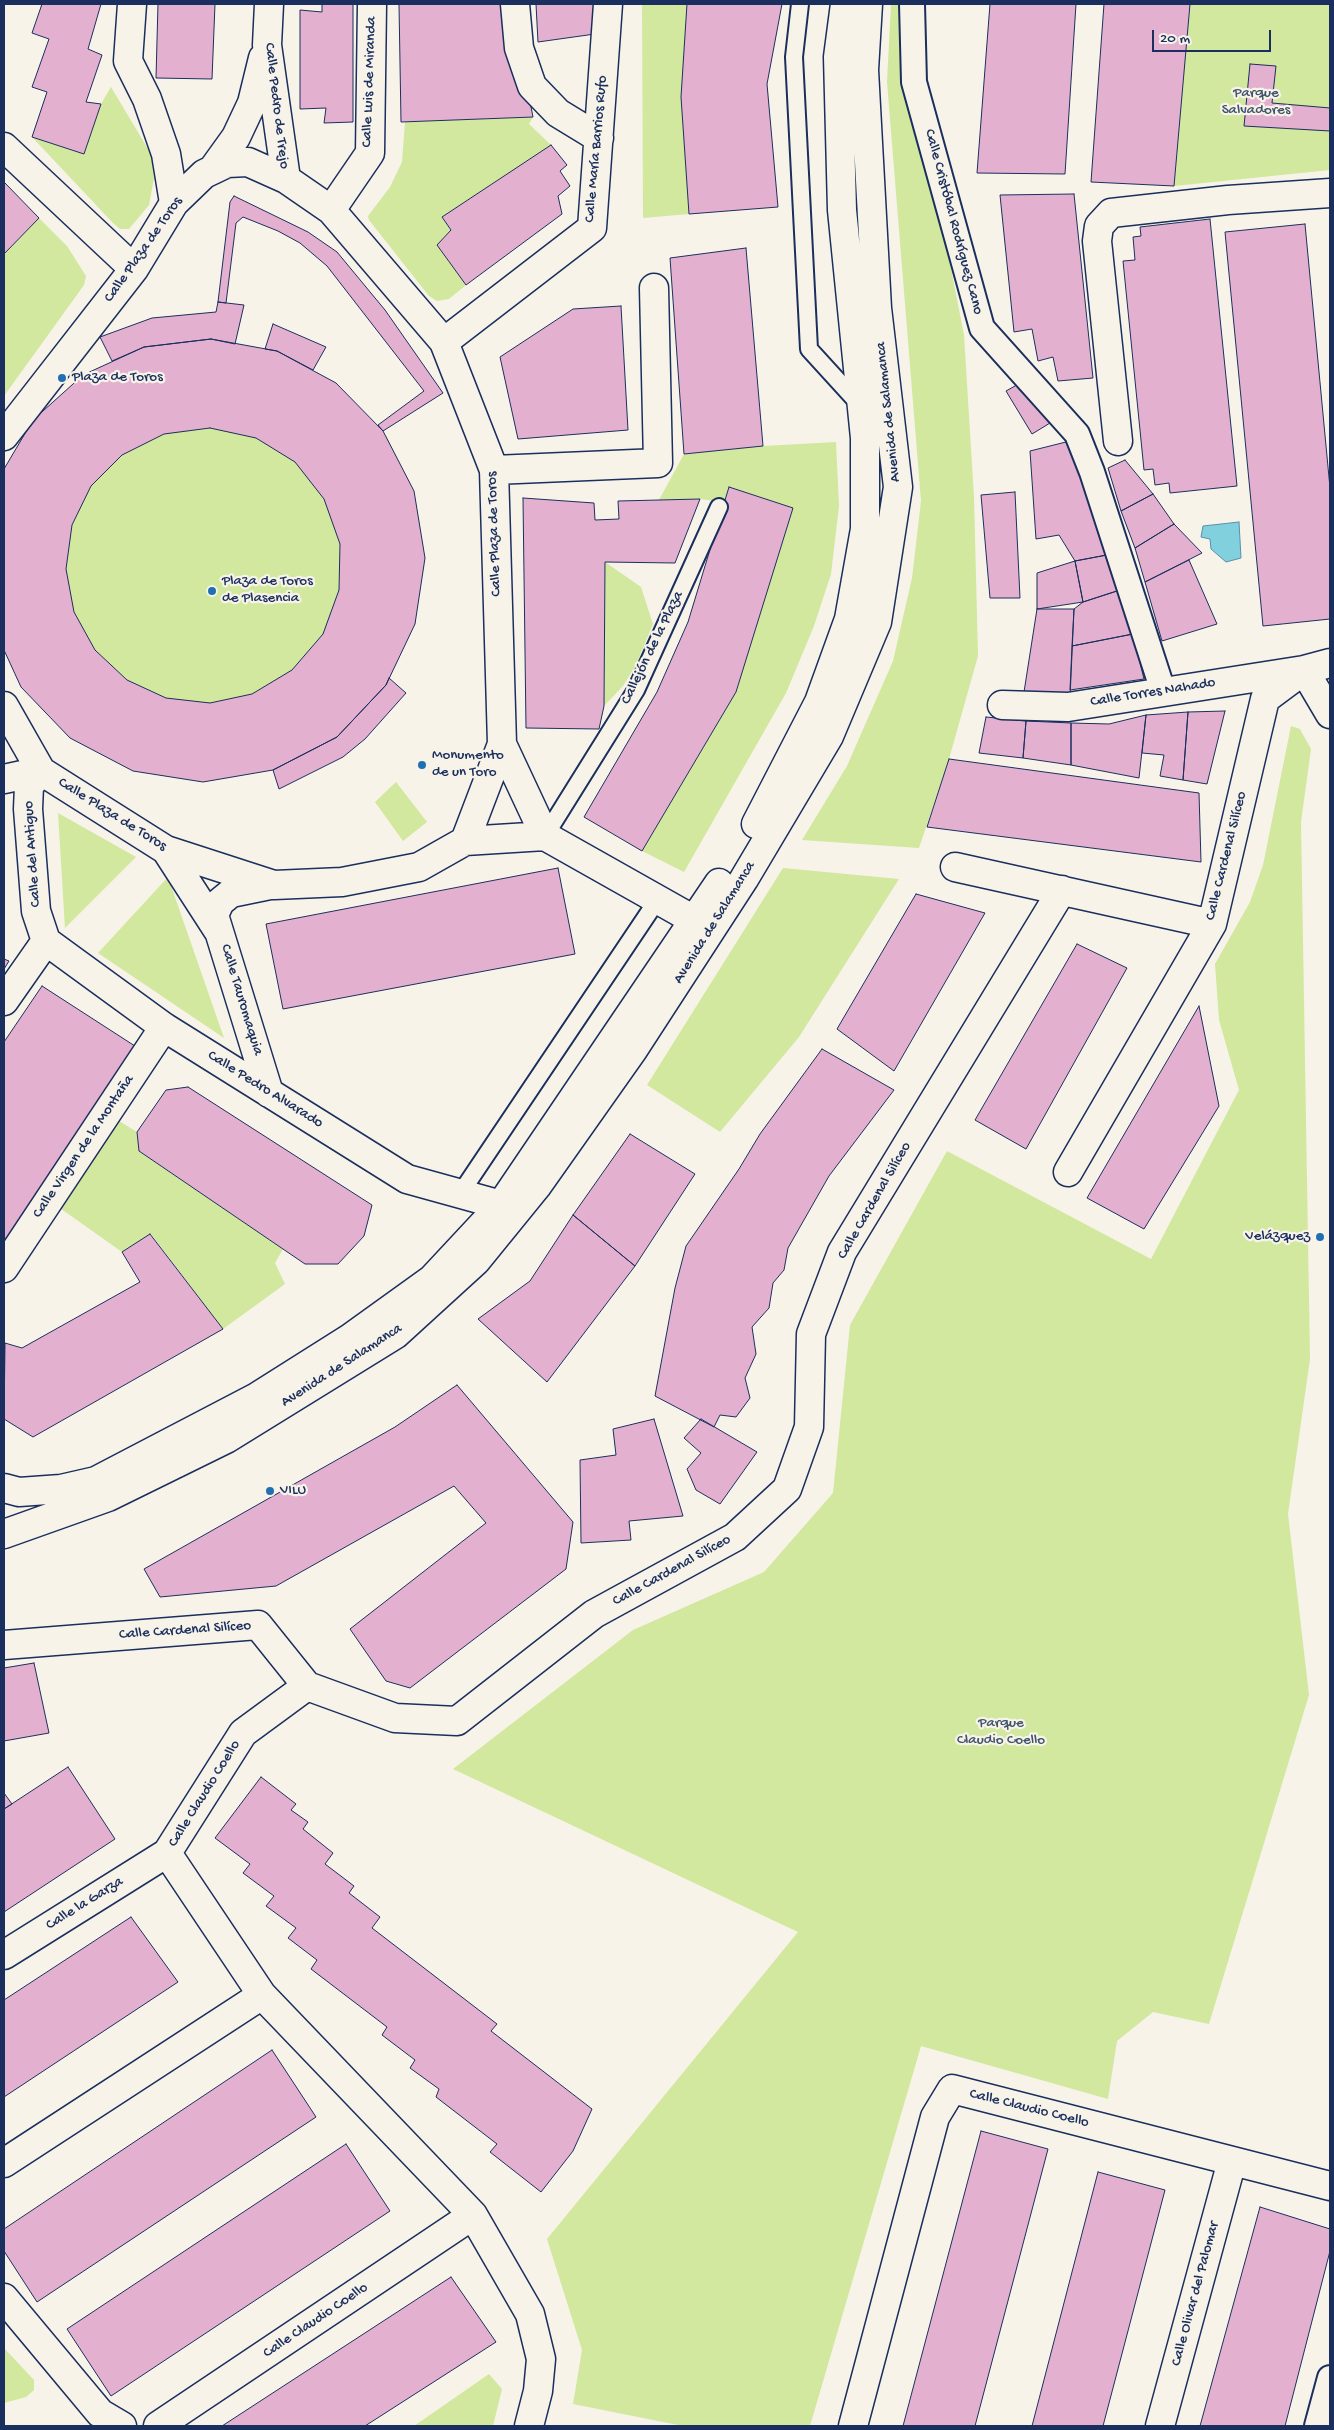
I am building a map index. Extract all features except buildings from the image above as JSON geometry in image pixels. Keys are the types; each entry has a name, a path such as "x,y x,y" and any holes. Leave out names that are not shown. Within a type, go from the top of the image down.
{"street":[{"path":"132,4 128,61 147,99 166,154 174,203"},
{"name":"Calle Pedro de Trejo","path":"269,4 267,44 286,179"},
{"name":"Calle Luis de Miranda","path":"331,210 370,153 372,4"},
{"path":"515,4 520,48 532,86 558,113 599,138"},
{"name":"Calle María Barrios Rufo","path":"444,342 592,228 608,4"},
{"name":"Avenida de Salamanca","path":"4,1488 19,1492 61,1488 96,1481 255,1398 350,1338 432,1279 501,1204 737,856 769,801 818,702 849,619 865,529 865,438 842,210 838,57 845,4"},
{"name":"Avenida de Salamanca","path":"4,1534 108,1497 226,1439 396,1334 476,1261 537,1186 633,1050 744,879 829,736 877,622 898,487 877,298 864,70 868,4"},
{"name":"Calle Cristóbal Rodríguez Cano","path":"912,4 914,82 982,328 1077,434 1092,472 1163,691"},
{"path":"213,170 236,137 252,103 267,44"},
{"path":"4,147 134,269"},
{"name":"Calle Plaza de Toros","path":"4,436 134,269 174,203 204,174 227,164 248,162 286,179 331,210 444,342 494,470 502,744 465,841 419,867 342,882 274,885 166,850 41,771 4,706"},
{"path":"1118,441 1097,241 1100,226 1111,213 1228,200 1330,193"},
{"path":"494,470 658,463 654,288"},
{"name":"Calle Cardenal Silíceo","path":"1068,1172 1212,924 1265,699 1304,670 1330,663"},
{"path":"1304,670 1330,714"},
{"name":"Calle Torres Nahado","path":"1002,705 1068,707 1304,670"},
{"path":"502,744 545,836"},
{"path":"4,780 41,771"},
{"name":"Calle del Antiguo","path":"41,771 29,786 28,809 36,910 46,941"},
{"path":"465,841 545,836 694,920"},
{"name":"Calle Tauromaquia","path":"166,850 221,935"},
{"path":"955,867 1212,924"},
{"name":"Calle Tauromaquia","path":"269,1093 214,915 220,902 231,892 274,885"},
{"name":"Calle Cardenal Silíceo","path":"4,1645 258,1625 307,1686 396,1718 457,1721 594,1614 735,1537 787,1489 809,1427 811,1334 842,1252 1062,890"},
{"path":"4,1001 46,941"},
{"name":"Calle Pedro Alvarado","path":"46,941 164,1027 407,1179 501,1204"},
{"name":"Calle Virgen de la Montaña","path":"4,1268 164,1027"},
{"name":"Calle Claudio Coello","path":"307,1686 244,1733 167,1853 262,1995 473,2215 530,2314 541,2359 538,2391 529,2426"},
{"name":"Calle la Garza","path":"4,1955 167,1853"},
{"path":"4,2163 262,1995"},
{"name":"Calle Claudio Coello","path":"853,2426 935,2117 952,2089 1330,2186"},
{"name":"Calle Olivar del Palomar","path":"1160,2426 1232,2161"},
{"name":"Calle Claudio Coello","path":"158,2426 473,2215"},
{"path":"4,2298 100,2413 122,2426"},
{"path":"1317,2426 1330,2378"}],"lane":[{"path":"800,4 794,57 809,349 861,406"},
{"name":"Callejón de la Plaza","path":"545,836 636,690 719,507"},
{"path":"460,1194 658,899"}],"green space":[{"path":"642,4 687,4 681,97 689,214 643,218"},
{"path":"891,4 904,4 901,80 943,228 964,335 974,497 978,656 949,759 919,848 802,840 847,766 893,661 912,578 921,501 887,82"},
{"name":"Parque Salvadores","path":"1190,4 1330,4 1330,170 1174,186"},
{"path":"111,87 151,154 154,178 149,205 129,229 120,229 112,222 32,137 84,154 101,104"},
{"path":"533,117 529,124 551,145 442,217 451,230 437,245 466,285 449,299 437,301 429,296 369,220 368,216 390,187 402,162 405,122"},
{"path":"39,218 67,246 86,276 84,285 4,396 4,254"},
{"name":"Plaza de Toros de Plasencia","path":"277,351 336,383 387,437 414,491 425,558 415,624 386,685 273,770 203,782 133,771 70,738 21,687 4,650 4,469 33,420 83,375"},
{"path":"836,442 839,506 831,574 814,626 786,693 684,872 642,851 736,692 793,508 729,487 724,502 700,499 659,500 684,454 763,446"},
{"path":"605,562 641,587 653,624 636,665 623,686 604,706"},
{"name":"Parque Claudio Coello","path":"1291,726 1300,729 1311,749 1301,822 1310,1359 1288,1514 1309,1695 1209,2024 1153,2012 1117,2041 1108,2099 921,2046 810,2426 683,2426 573,2404 582,2350 547,2239 798,1932 453,1769 633,1630 764,1572 833,1493 850,1325 947,1151 1151,1259 1239,1090 1219,1020 1215,964 1250,902 1263,865"},
{"path":"396,782 427,822 403,841 375,802"},
{"path":"58,813 136,857 65,928"},
{"path":"783,868 899,879 799,1037 720,1132 647,1085"},
{"path":"168,877 224,1038 98,953"},
{"path":"119,1121 137,1132 139,1151 283,1249 275,1263 285,1284 223,1329 151,1234 122,1252 57,1206"},
{"path":"4,2348 34,2380 34,2390 26,2397 4,2403"},
{"path":"489,2374 502,2389 493,2426 414,2426"}],"water":[{"path":"1239,522 1241,558 1226,562 1211,549 1210,539 1201,537 1203,526"}],"place":[{"name":"Plaza de Toros","path":"62,378"},
{"name":"Plaza de Toros de Plasencia","path":"212,591"},
{"name":"Monumento de un Toro","path":"422,765"},
{"name":"Velázquez","path":"1320,1237"},
{"name":"VILU","path":"270,1491"}]}
